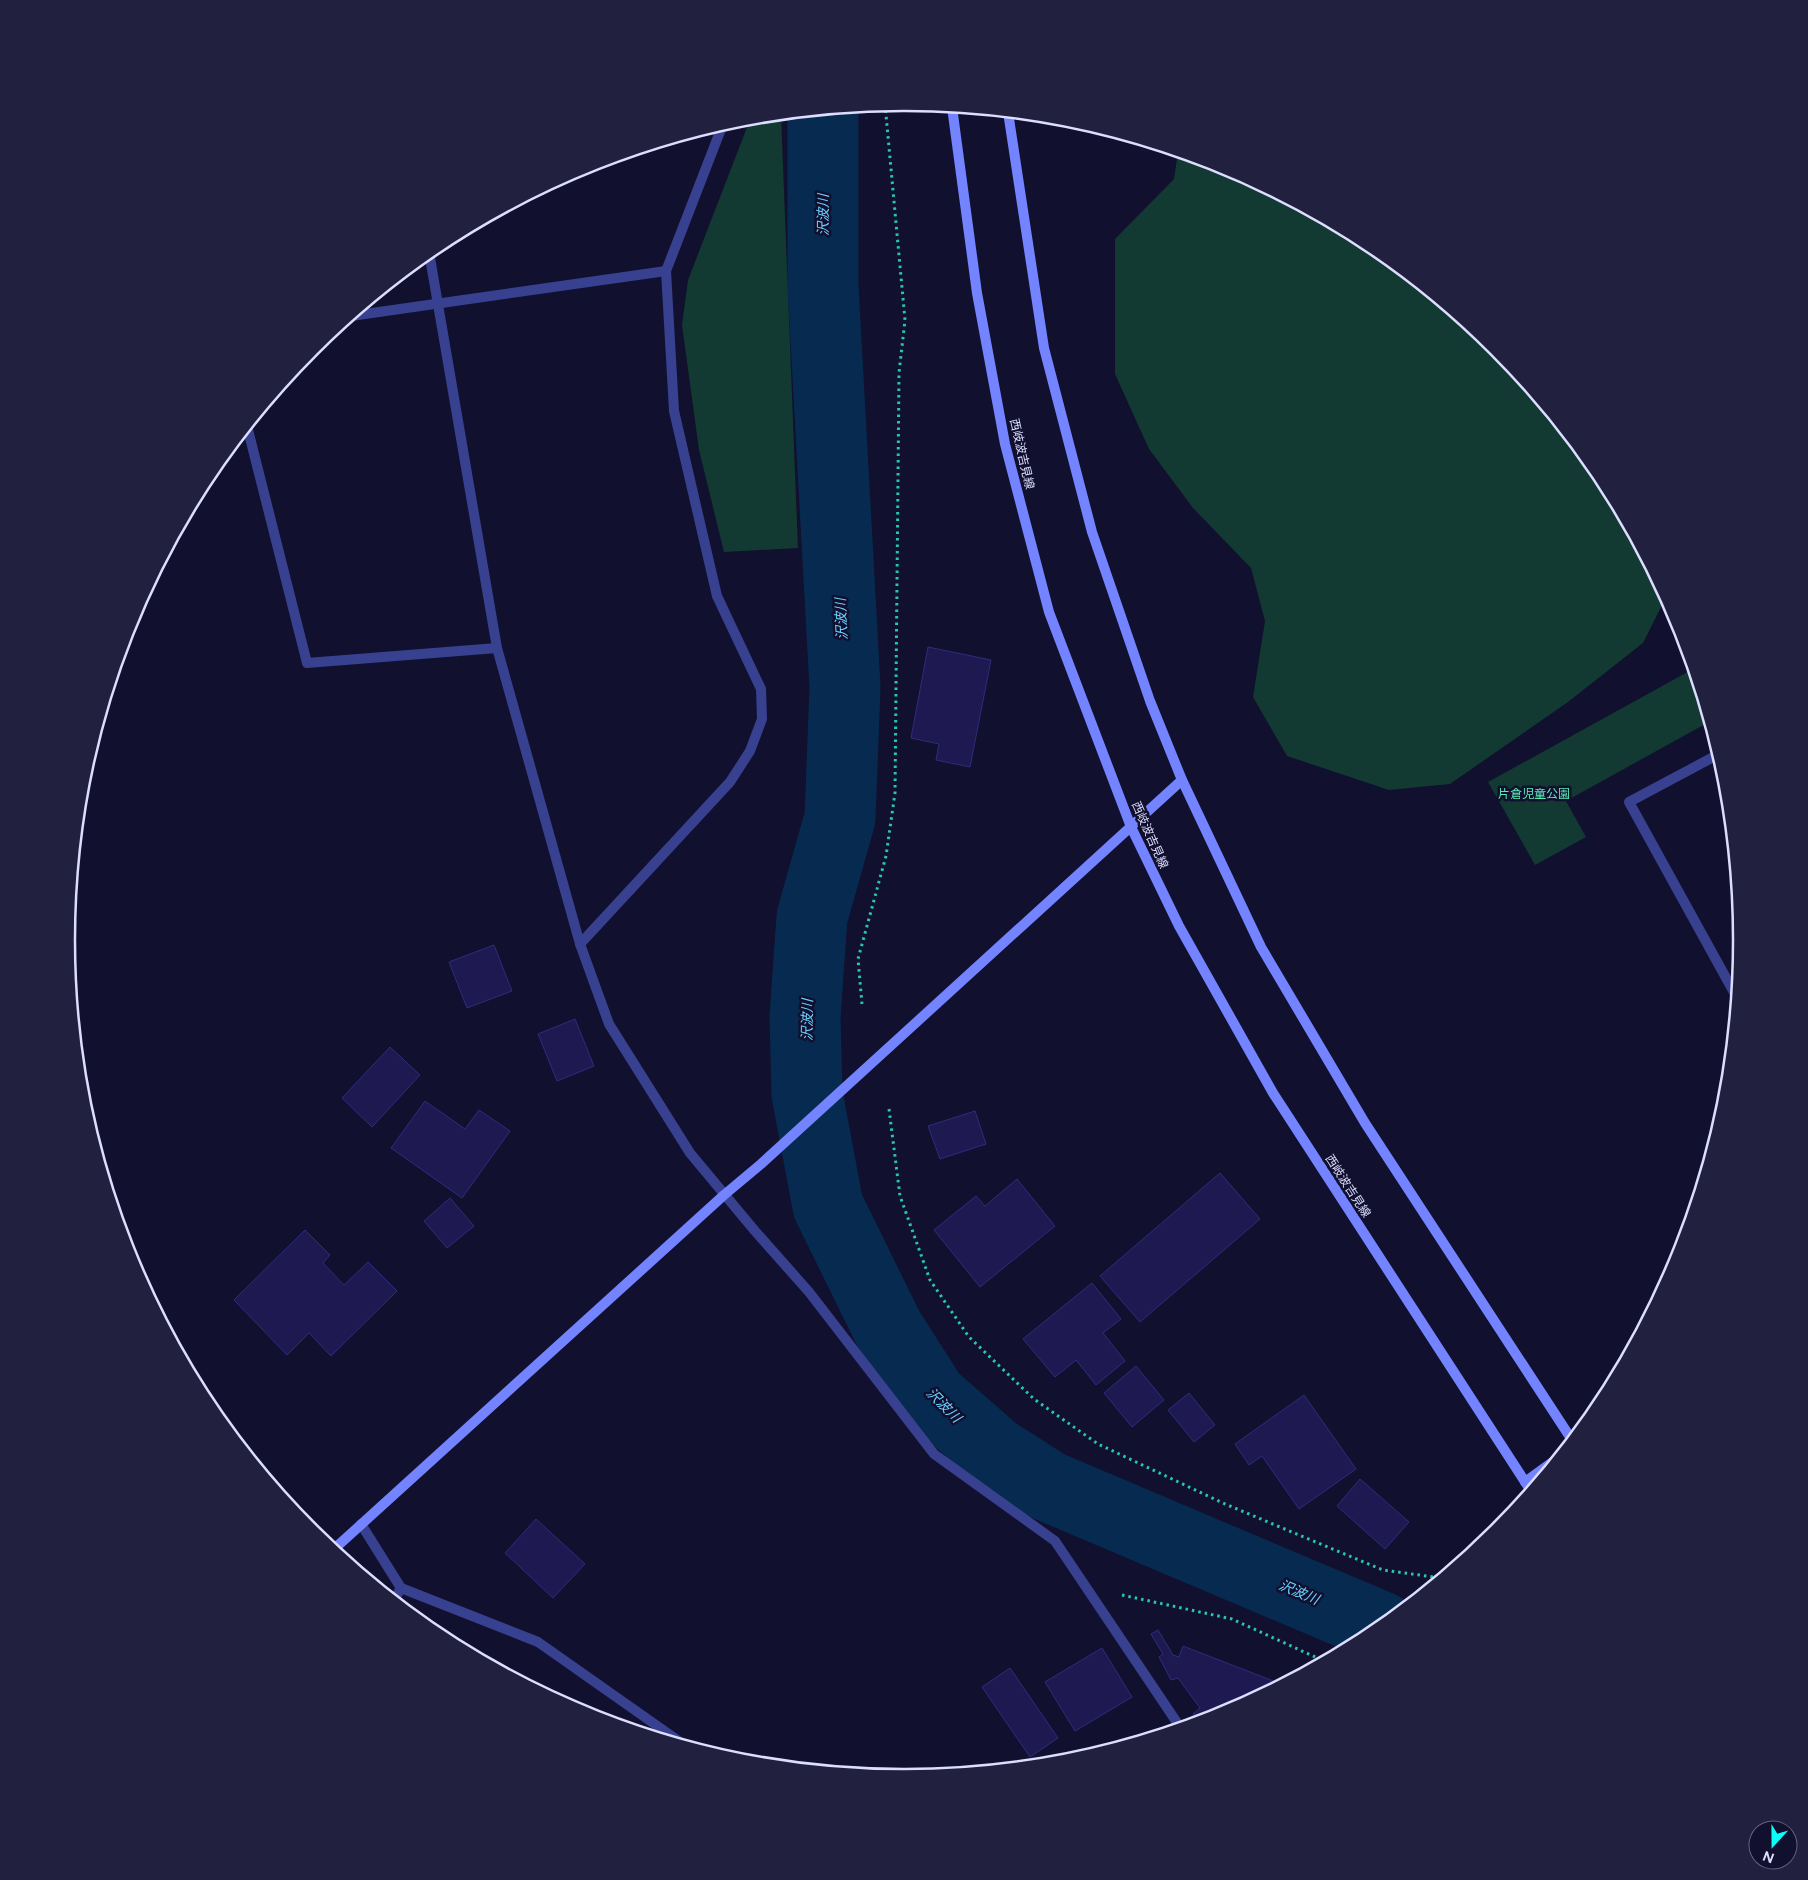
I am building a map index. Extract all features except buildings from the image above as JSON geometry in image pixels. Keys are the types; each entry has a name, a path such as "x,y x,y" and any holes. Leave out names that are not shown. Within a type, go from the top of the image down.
{"main road":[{"name":"西岐波吉見線","path":"953,113 978,293 1005,444 1049,612 1131,827 1179,926 1273,1093 1528,1486"},
{"path":"1009,118 1044,348 1092,532 1150,701 1182,780 1261,947 1281,981 1365,1123 1569,1435"},
{"path":"338,1545 724,1195 761,1164 1182,780"}],"street":[{"path":"580,944 730,782 750,751 762,719 761,689 717,596 674,411 666,271 720,132"},
{"path":"430,260 497,648 580,944 609,1024 690,1153 809,1292 934,1454 1055,1541 1177,1722"},
{"path":"360,315 666,271"},
{"path":"249,432 307,663 497,648"},
{"path":"1712,758 1629,802 1731,987"},
{"path":"361,1524 401,1588 538,1642 670,1735"},
{"path":"396,1596 401,1588"}],"path":[{"path":"862,1004 858,959 886,856 896,793 899,373 905,320 894,220 887,112"},
{"path":"889,1109 900,1196 930,1280 969,1337 1034,1399 1098,1444 1225,1504 1383,1570 1434,1577"},
{"path":"1085,1586 1232,1619 1318,1658"}],"green space":[{"path":"781,120 798,548 724,552 699,450 682,325 688,280 747,126"},
{"path":"1177,158 1221,174 1271,196 1319,222 1409,282 1451,317 1490,354 1527,393 1562,435 1593,479 1648,573 1662,605 1643,643 1568,702 1450,784 1389,790 1287,756 1253,697 1265,621 1251,568 1193,508 1149,449 1115,374 1115,239 1174,179"},
{"name":"片倉児童公園","path":"1688,672 1705,724 1566,801 1586,837 1535,865 1488,782"}],"waterway":[{"name":"沢波川","path":"823,116 823,286 845,687 840,818 812,917 805,1017 807,1094 828,1206 888,1328 932,1397 995,1452 1048,1486 1373,1624"}]}
